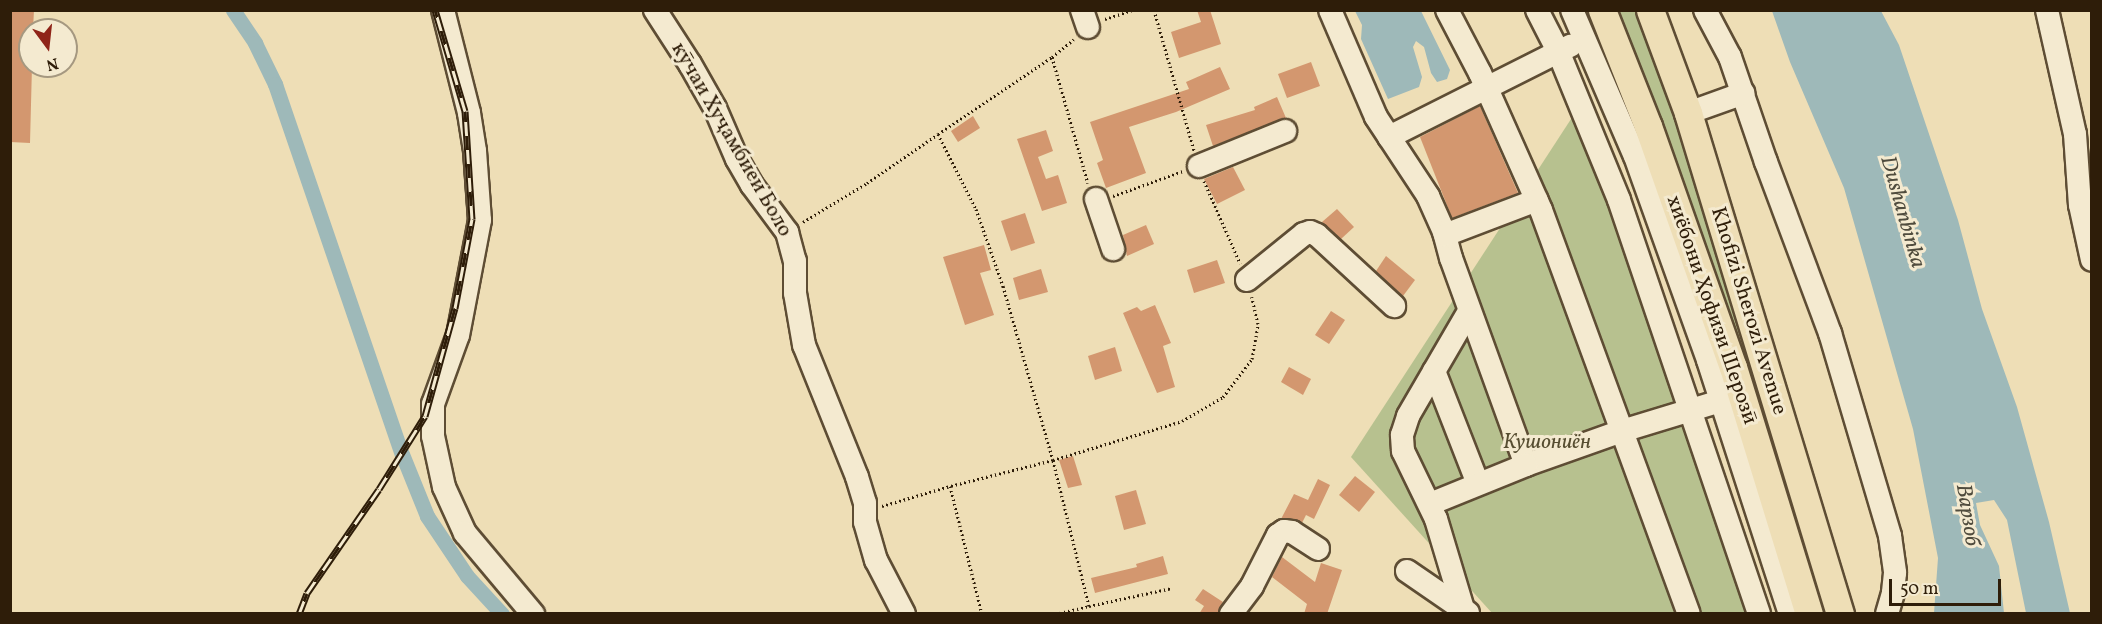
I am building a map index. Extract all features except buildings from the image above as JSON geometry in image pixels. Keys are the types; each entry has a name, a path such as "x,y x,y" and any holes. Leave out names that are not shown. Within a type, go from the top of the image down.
{"main road":[{"name":"хиёбони Ҳофизи Шерозӣ","path":"1602,10 1648,126 1733,367 1809,614"},
{"name":"Khofizi Sherozi Avenue","path":"1650,10 1688,113 1840,614"}],"street":[{"path":"443,10 469,113 475,151 480,220 458,336 433,404 434,436 444,487 457,519 465,533 533,614"},
{"name":"кӯчаи Хуҷамбиеи Боло","path":"654,10 710,99 737,159 752,185 787,232 795,261 795,293 804,345 858,477 865,522 876,560 904,614"},
{"path":"1330,10 1376,117 1428,196 1445,235 1469,311 1526,465"},
{"path":"1447,10 1487,86 1537,200 1689,614"},
{"path":"1537,10 1558,51 1619,200 1759,614"},
{"path":"1572,10 1635,156 1721,401 1790,614"},
{"path":"1705,10 1730,57 1744,93 1766,162 1830,333 1890,536 1895,573 1887,614"},
{"path":"1718,10 1730,57"},
{"path":"2047,10 2075,134 2084,159 2080,205 2091,260"},
{"path":"1389,137 1487,86 1586,39"},
{"path":"1688,113 1744,93"},
{"path":"1199,166 1285,131"},
{"path":"1096,199 1113,249"},
{"path":"1445,235 1537,200"},
{"path":"1247,280 1304,234 1310,232 1317,235 1394,306"},
{"path":"1466,611 1430,504 1403,451 1402,435 1408,416 1469,311"},
{"path":"1434,371 1478,484"},
{"path":"1430,504 1526,465 1622,431 1721,401"},
{"path":"1729,526 1758,516"},
{"path":"1231,614 1252,586 1278,535 1284,531 1292,532 1318,549"},
{"path":"1407,571 1466,611"}],"path":[{"path":"787,232 867,183 1052,57 1085,19 1131,10"},
{"path":"864,511 1053,460 1182,421 1223,397 1252,359 1258,324 1247,280 1199,166 1154,10"},
{"path":"1052,57 1091,194 1096,199 1101,200 1199,166"},
{"path":"938,134 976,209 1003,286 1053,460 1089,606"},
{"path":"950,486 982,614"},
{"path":"1055,614 1172,588"}],"green space":[{"path":"1581,11 1643,11 1748,331 1734,347 1650,132"},
{"name":"Кушониён","path":"1586,96 1773,613 1492,613 1351,457"}],"water":[{"path":"1355,11 1421,11 1450,70 1447,79 1437,82 1431,73 1424,47 1416,41 1413,47 1422,77 1419,87 1388,99 1361,39 1362,25"},
{"path":"1772,11 1881,11 1899,45 1958,220 1982,309 2017,407 2049,522 2070,613 2026,613 2007,520 1994,500 1976,503 1980,525 1999,566 2004,613 1934,613 1938,558 1913,429 1844,188 1790,62"}],"waterway":[{"path":"233,10 255,43 275,84 402,454 427,516 467,576 502,614"}],"railway":[{"path":"299,614 307,593 379,489 425,416 455,308 472,219 465,111 435,10"}],"water label":[{"name":"Dushanbinka","path":"1902,212"},
{"name":"Варзоб","path":"1967,515"}]}
